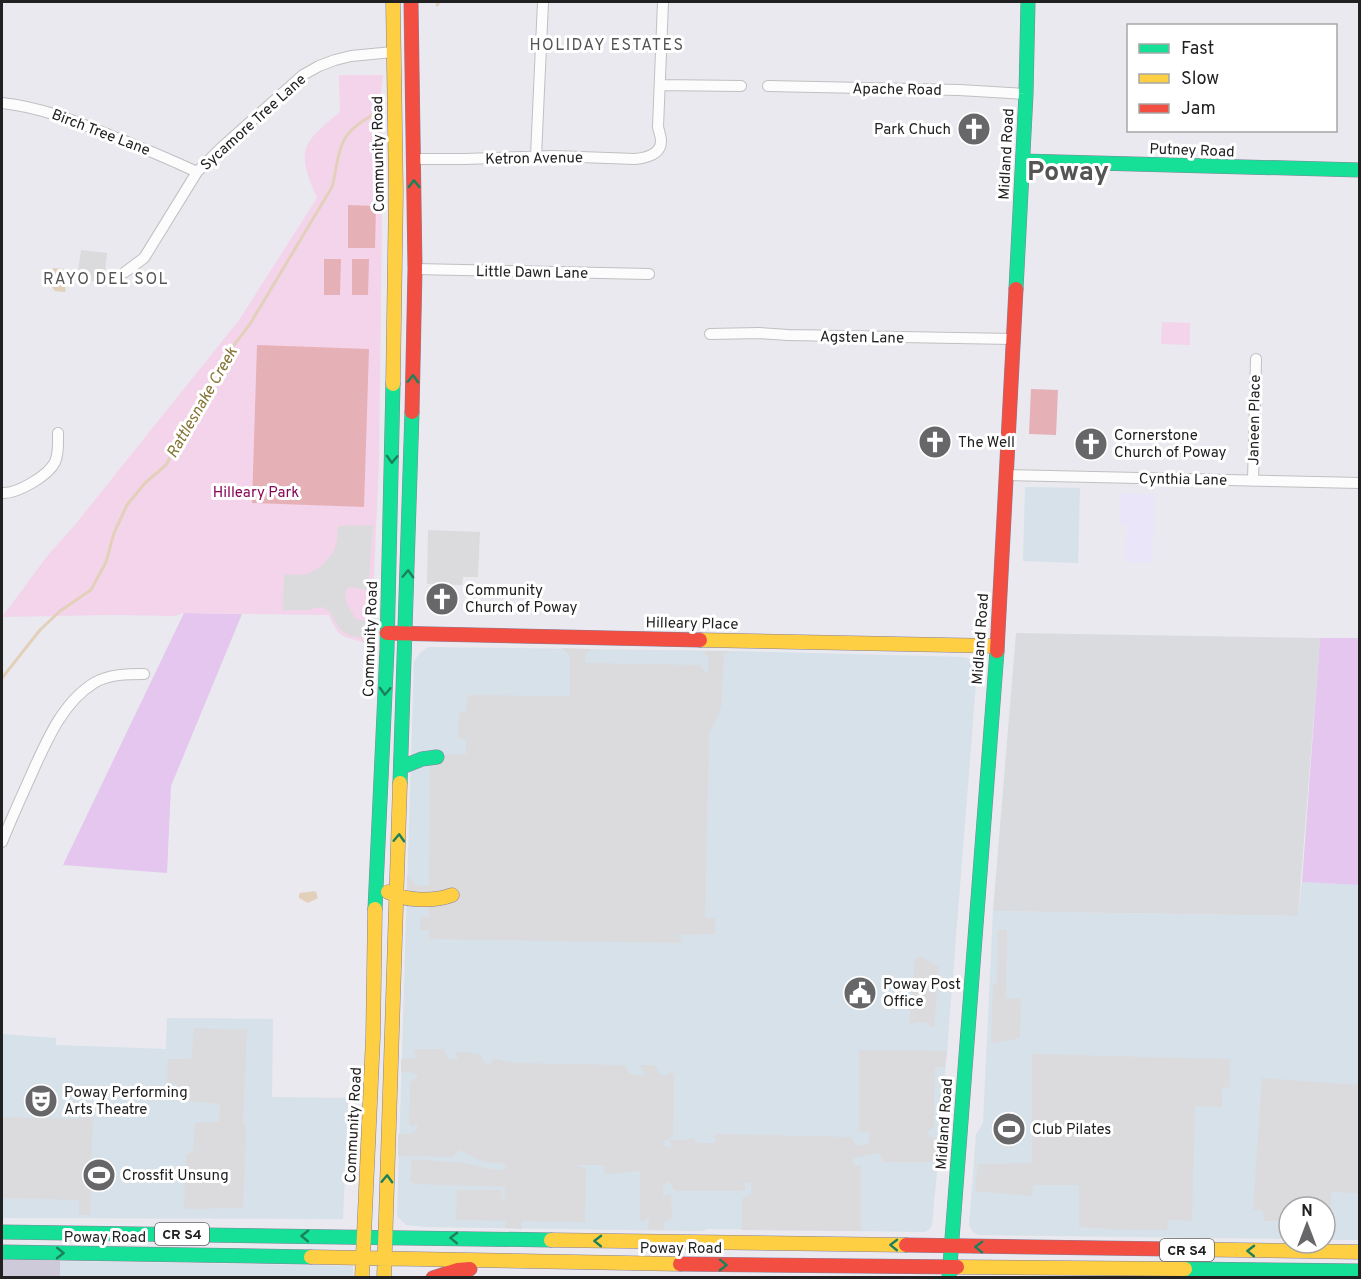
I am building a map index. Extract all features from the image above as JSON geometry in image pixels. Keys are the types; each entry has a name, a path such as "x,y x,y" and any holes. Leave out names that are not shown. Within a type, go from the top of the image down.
{"main road":[{"name":"Community Road","path":"362,1278 392,452 396,192 393,2"},
{"path":"384,1278 398,897 414,332 411,2"},
{"name":"Midland Road","path":"950,1272 997,646 1023,161 1028,2"},
{"path":"393,52 399,54 403,62 405,104 413,116"},
{"path":"394,95 401,113 404,153 407,157 414,159"},
{"name":"Putney Road","path":"1023,161 1359,170"},
{"path":"396,192 404,215 405,266 407,269 415,270"},
{"path":"395,270 402,284 403,330 414,332"},
{"name":"Hilleary Place","path":"387,633 997,646"},
{"path":"402,767 422,759 437,758"},
{"path":"382,766 388,811 387,889 391,895 398,897 444,898 453,895 441,889 422,888 410,884 398,873"},
{"path":"375,928 382,928 386,934 388,987 394,1005"},
{"path":"374,993 380,1011 382,1063 392,1066"},
{"name":"Poway Road","path":"2,1232 1356,1252"},
{"path":"2,1241 53,1241 76,1233"},
{"path":"92,1253 124,1245 189,1244 196,1234"},
{"path":"545,1263 587,1256 639,1256 652,1251 656,1242"},
{"path":"653,1264 660,1257 672,1251 733,1250 751,1247 759,1242"},
{"path":"1026,1268 1052,1259 1108,1260 1116,1254 1117,1249"},
{"path":"1109,1269 1110,1264 1120,1258 1173,1258 1202,1250"},
{"name":"Poway Road","path":"2,1252 950,1272 1026,1268 1354,1273"},
{"path":"434,1278 458,1270 519,1263"}],"street":[{"path":"536,156 543,2"},
{"path":"663,2 660,86 741,86"},
{"name":"Sycamore Tree Lane","path":"126,272 144,258 197,172 303,75 335,60 393,52"},
{"name":"Ketron Avenue","path":"414,159 536,156 644,158 653,155 658,150 661,141 658,127 660,86"},
{"name":"Apache Road","path":"768,86 959,90 1026,94"},
{"name":"Birch Tree Lane","path":"2,103 16,104 60,116 197,172"},
{"name":"Little Dawn Lane","path":"415,270 649,274"},
{"name":"Agsten Lane","path":"710,334 759,333 800,336 1013,339"},
{"name":"Janeen Place","path":"1253,481 1256,359"},
{"path":"2,493 29,485 47,471 55,462 58,433"},
{"name":"Cynthia Lane","path":"1007,475 1359,483"},
{"path":"2,842 44,747 75,698 96,681 122,674 144,674"},
{"path":"1354,1273 1356,1252"}],"shaded area":[{"path":"81,250 107,253 104,282 79,280"},
{"path":"53,268 64,269 65,292 55,291 51,286"},
{"path":"1025,487 1080,488 1078,563 1023,561"},
{"path":"1121,493 1155,494 1152,563 1125,562 1127,526 1120,523"},
{"path":"373,525 368,590 351,587 347,588 345,593 347,604 355,618 369,621 368,639 351,636 342,631 331,613 323,607 309,610 283,610 284,575 308,574 323,565 334,551 338,526"},
{"path":"428,530 480,532 478,577 463,577 462,585 427,584"},
{"path":"184,613 242,614 171,786 167,873 63,865"},
{"path":"1016,633 1320,638 1298,916 993,911"},
{"path":"1320,638 1359,638 1359,885 1302,882"},
{"path":"428,647 730,651 970,659 977,671 938,1162 930,1229 925,1232 425,1227 406,1225 397,1216 414,661"},
{"path":"562,648 591,649 586,654 585,663 700,665 706,673 708,658 703,651 730,651 724,655 721,707 709,733 705,916 715,918 715,934 678,935 682,943 429,939 429,930 420,930 420,917 429,917 429,902 406,907 407,875 416,884 429,885 430,755 466,754 466,739 458,738 459,712 466,712 469,695 568,696 570,694 570,659"},
{"path":"1302,882 1359,885 1359,1240 1337,1240 1337,1195 1277,1195 1277,1239 978,1235 972,1231 969,1225 976,1134 983,1123 993,911 1298,916"},
{"path":"316,892 318,898 308,903 299,898 301,893"},
{"path":"998,930 1007,930 1006,998 1021,999 1020,1038 991,1043 993,985 997,982"},
{"path":"920,956 939,967 934,1028 926,1023 916,1022 909,1026 915,959"},
{"path":"167,1018 273,1019 272,1097 348,1098 343,1219 2,1218 2,1034 56,1038 56,1045 166,1049"},
{"path":"194,1028 247,1030 243,1123 246,1127 243,1208 184,1209 186,1155 193,1151 195,1123 219,1122 220,1104 176,1100 176,1084 167,1083 168,1059 191,1059"},
{"path":"413,1049 444,1049 449,1059 458,1059 456,1052 481,1055 483,1061 489,1065 492,1064 491,1060 495,1059 514,1063 625,1065 630,1074 637,1075 645,1075 640,1065 655,1065 660,1074 665,1076 672,1072 674,1076 673,1136 663,1143 669,1148 672,1147 669,1140 693,1138 697,1143 716,1143 714,1136 717,1134 851,1137 855,1144 863,1146 869,1142 869,1132 859,1131 859,1050 947,1051 945,1067 935,1067 934,1127 928,1132 930,1137 939,1138 938,1162 883,1162 880,1153 853,1158 854,1166 861,1165 861,1231 742,1230 742,1199 751,1194 751,1183 743,1182 746,1189 742,1191 675,1191 669,1182 666,1183 663,1185 663,1197 671,1193 672,1218 663,1223 664,1230 648,1230 649,1217 642,1222 640,1218 640,1171 605,1174 604,1165 579,1165 578,1167 586,1168 585,1222 521,1221 522,1229 505,1228 506,1221 456,1220 457,1190 501,1190 502,1200 505,1197 505,1187 415,1184 410,1181 412,1159 464,1163 501,1170 506,1166 503,1163 481,1161 459,1150 452,1157 398,1156 398,1134 411,1134 417,1129 417,1124 411,1127 409,1122 410,1082 418,1077 415,1073 401,1072 401,1059 417,1058"},
{"path":"1032,1054 1230,1059 1229,1089 1222,1088 1222,1107 1195,1106 1192,1221 1168,1220 1167,1230 1079,1227 1079,1185 1033,1185 1032,1196 975,1191 978,1164 1032,1163"},
{"path":"1262,1078 1359,1085 1359,1193 1277,1195 1277,1221 1264,1221 1263,1211 1253,1210"},
{"path":"93,1113 90,1215 79,1215 79,1200 2,1198 2,1117 75,1119"},
{"path":"2,1259 60,1261 60,1277 2,1278"},
{"path":"60,1261 353,1266 353,1278 60,1278"}],"green space":[{"name":"Hilleary Park","path":"339,75 383,75 379,111 383,142 379,458 371,647 342,635 329,615 184,613 175,616 2,617 48,555 74,526 239,320 317,198 306,169 306,149 317,132 340,112"},
{"path":"348,205 376,206 375,248 348,248"},
{"path":"324,259 341,259 340,295 324,295"},
{"path":"352,259 369,259 368,295 352,295"},
{"path":"1162,322 1190,323 1190,345 1161,344"},
{"path":"257,345 369,349 364,507 252,503"},
{"path":"1031,389 1058,390 1056,435 1029,434"}],"waterway":[{"name":"Rattlesnake Creek","path":"2,678 40,630 60,611 91,590 106,562 114,533 127,505 145,483 166,465 218,366 250,324 332,187 345,138 355,127 379,111"}],"traffic: fast":[{"path":"1016,289 1026,94 1028,2"},
{"path":"1023,161 1360,170"},
{"path":"375,909 387,649 393,384"},
{"path":"400,783 412,412"},
{"path":"949,1278 997,651"},
{"path":"402,767 422,759 437,757"},
{"path":"2,1232 551,1240"},
{"path":"2,1252 311,1257"},
{"path":"1185,1269 1360,1271"}],"traffic: slow":[{"path":"393,2 396,192 393,384"},
{"path":"700,640 997,646"},
{"path":"384,1278 400,783"},
{"path":"388,892 420,900 452,895"},
{"path":"362,1278 373,1037 375,909"},
{"path":"551,1240 906,1245"},
{"path":"1169,1249 1360,1252"},
{"path":"311,1257 680,1264"},
{"path":"957,1267 1185,1269"}],"traffic: jam":[{"path":"411,2 415,269 412,412"},
{"path":"997,651 1016,289"},
{"path":"387,633 700,640"},
{"path":"906,1245 1169,1249"},
{"path":"680,1264 957,1267"},
{"path":"433,1278 458,1270 470,1269"}],"place":[{"name":"Park Chuch","path":"974,129"},
{"name":"The Well","path":"935,442"},
{"name":"Cornerstone Church of Poway","path":"1091,444"},
{"name":"Community Church of Poway","path":"442,599"},
{"name":"Poway Post Office","path":"860,993"},
{"name":"Poway Performing Arts Theatre","path":"41,1101"},
{"name":"Club Pilates","path":"1009,1129"},
{"name":"Crossfit Unsung","path":"99,1175"}],"district":[{"name":"HOLIDAY ESTATES","path":"607,44"},
{"name":"Poway","path":"1068,171"},
{"name":"RAYO DEL SOL","path":"106,278"}]}
